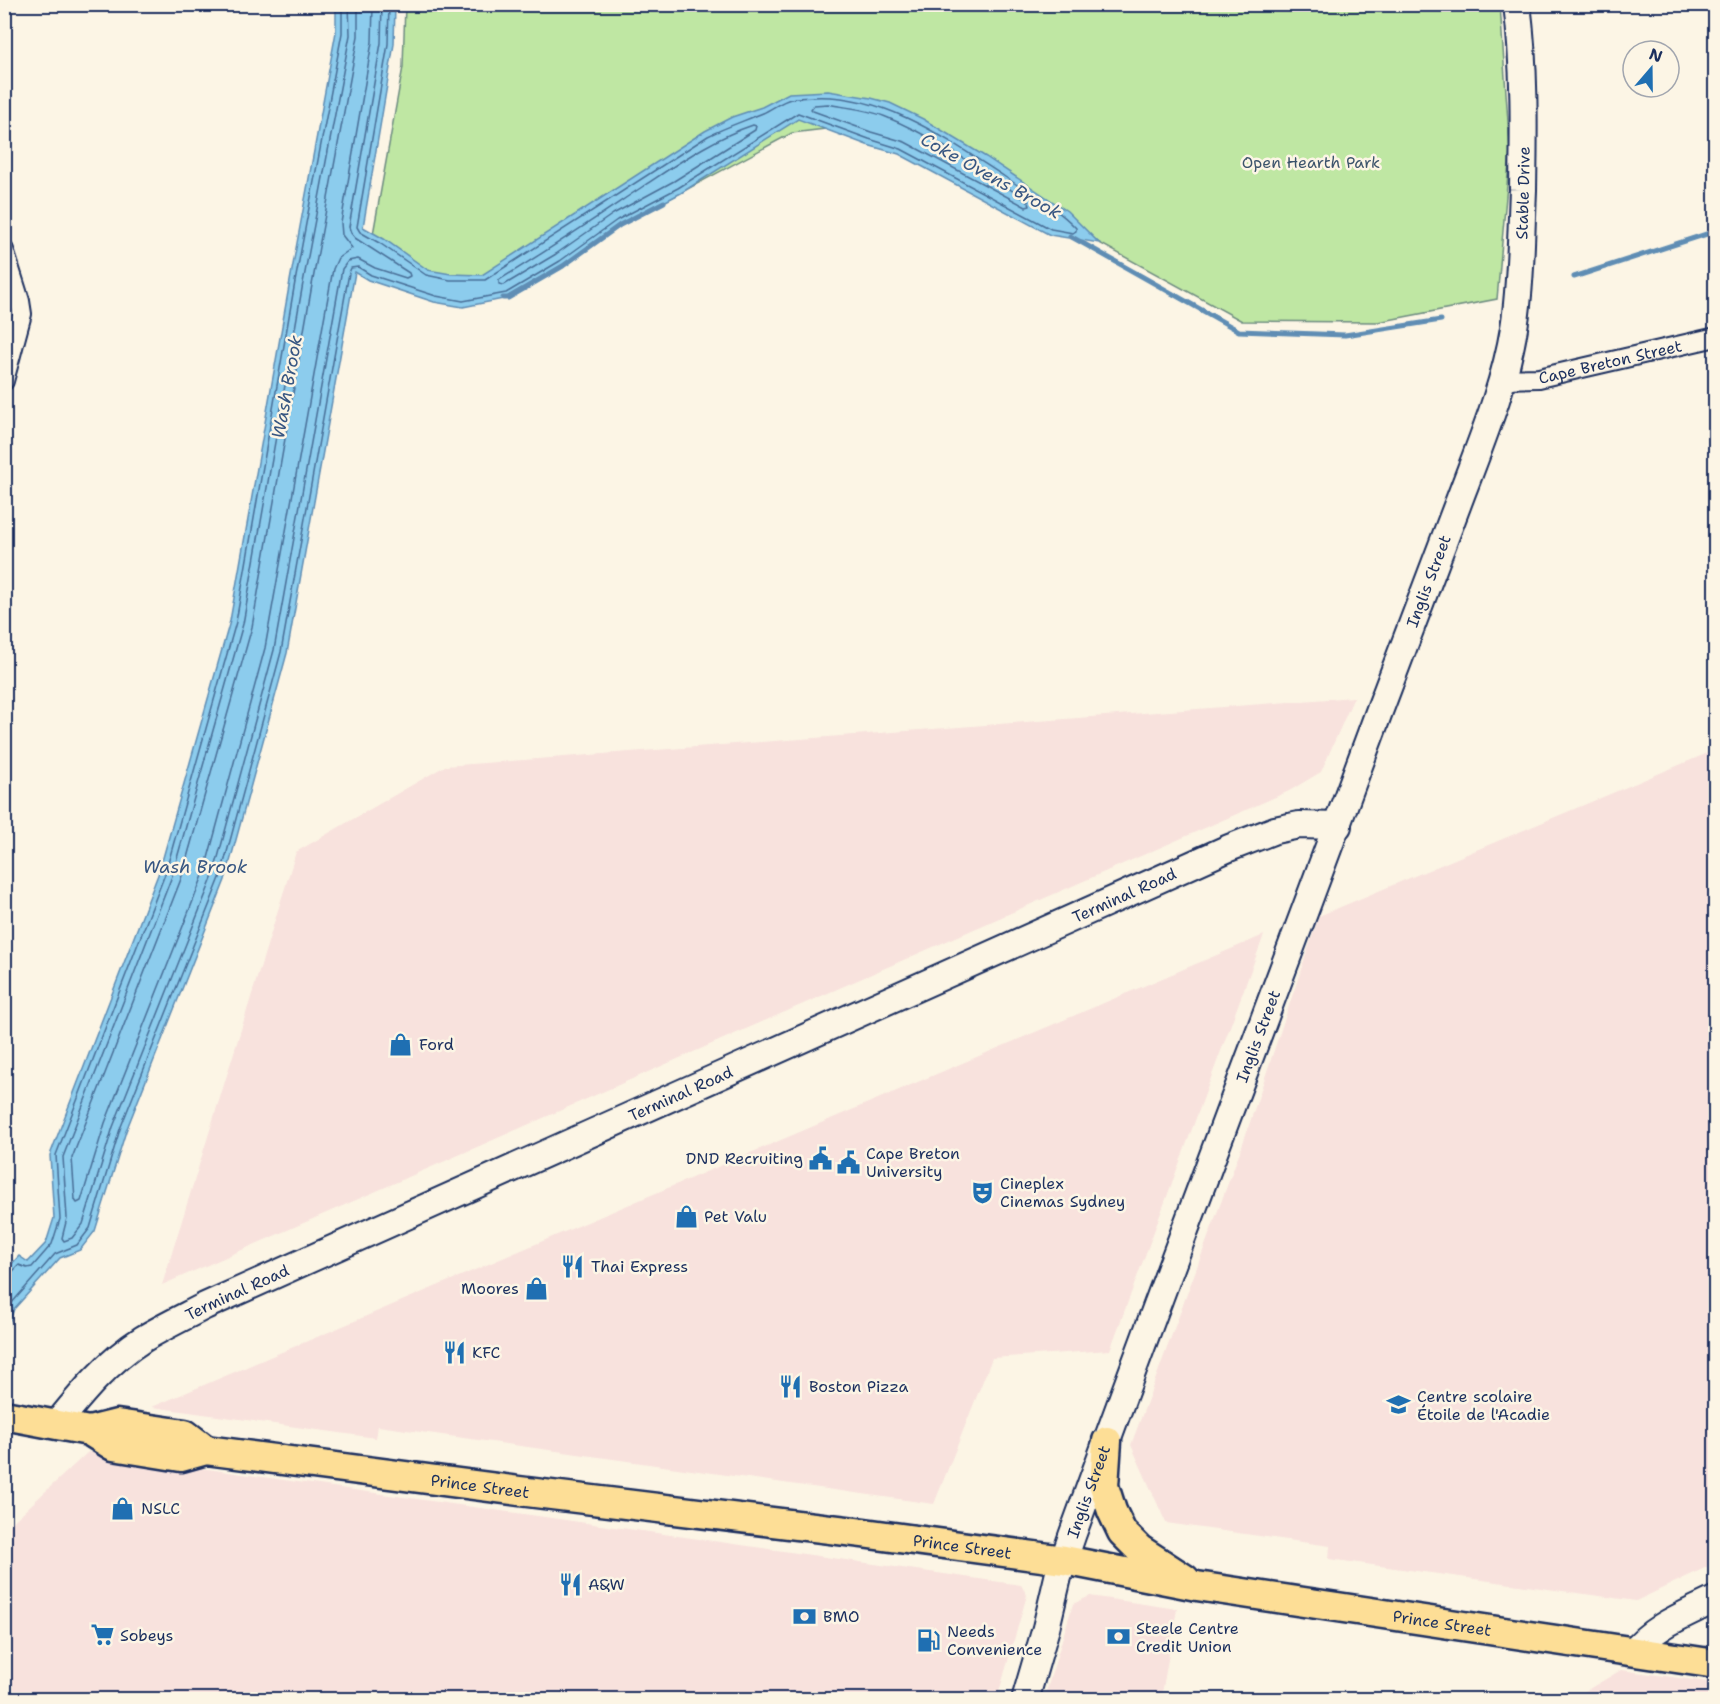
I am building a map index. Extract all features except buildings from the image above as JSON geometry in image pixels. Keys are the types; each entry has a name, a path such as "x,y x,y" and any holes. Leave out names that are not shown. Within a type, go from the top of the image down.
{"main road":[{"name":"Prince Street","path":"4,1415 89,1431 117,1424 185,1434 206,1450 1065,1560 1197,1586 1716,1664"},
{"path":"1107,1441 1104,1486 1122,1532 1139,1549 1197,1586"}],"street":[{"name":"Stable Drive","path":"1502,379 1514,327 1521,241 1524,152 1521,38 1517,4"},
{"path":"4,250 21,307 21,321 7,356 4,381"},
{"name":"Cape Breton Street","path":"1502,379 1539,378 1716,337"},
{"name":"Inglis Street","path":"1025,1700 1058,1577 1107,1441 1178,1245 1338,826 1502,379"},
{"name":"Terminal Road","path":"56,1425 86,1389 122,1355 141,1340 205,1306 1228,848 1275,830 1299,825 1338,826"},
{"path":"1634,1652 1644,1639 1656,1630 1716,1599"}],"shaded area":[{"path":"1354,697 1321,772 1289,791 162,1285 296,852 445,766"},
{"path":"1715,750 1715,1563 1636,1601 1329,1559 1330,1546 1166,1523 1131,1445 1243,1143 1319,916"},
{"path":"1264,935 1110,1350 992,1358 934,1504 378,1426 376,1438 152,1407"},
{"path":"88,1452 1021,1585 1027,1595 997,1699 5,1700 5,1529"},
{"path":"1090,1596 1177,1609 1161,1699 1044,1699 1073,1604"},
{"path":"1621,1670 1715,1683 1715,1699 1572,1699"}],"green space":[{"name":"Open Hearth Park","path":"405,5 1500,5 1510,151 1497,299 1378,322 1242,321 904,136 867,124 792,133 572,251 509,288 433,279 372,240 403,67"}],"water":[{"name":"Wash Brook","path":"336,5 395,5 394,44 363,227 428,270 451,274 482,275 705,131 789,93 828,91 890,103 923,119 986,157 1067,211 1099,243 1050,235 899,154 867,145 798,119 681,193 620,225 563,266 508,298 463,307 434,302 368,280 355,272 287,653 225,880 126,1131 95,1231 80,1250 60,1258 14,1309 5,1333 5,1271 19,1256 28,1262 46,1243 54,1218 50,1155 159,872 230,621 336,32"}],"waterway":[{"name":"Coke Ovens Brook","path":"503,298 508,298 563,266 620,225 664,202"},
{"name":"Coke Ovens Brook","path":"1574,277 1716,231"},
{"name":"Coke Ovens Brook","path":"1070,236 1239,331 1345,335 1441,320"}],"place":[{"name":"Ford","path":"401,1044"},
{"name":"DND Recruiting","path":"821,1158"},
{"name":"Cape Breton University","path":"848,1162"},
{"name":"Cineplex Cinemas Sydney","path":"982,1192"},
{"name":"Pet Valu","path":"686,1216"},
{"name":"Thai Express","path":"573,1266"},
{"name":"Moores","path":"537,1288"},
{"name":"KFC","path":"454,1352"},
{"name":"Boston Pizza","path":"791,1386"},
{"name":"Centre scolaire Étoile de l'Acadie","path":"1399,1405"},
{"name":"NSLC","path":"123,1508"},
{"name":"A&W","path":"570,1584"},
{"name":"BMO","path":"805,1616"},
{"name":"Sobeys","path":"102,1635"},
{"name":"Steele Centre Credit Union","path":"1118,1637"},
{"name":"Needs Convenience","path":"929,1640"}]}
